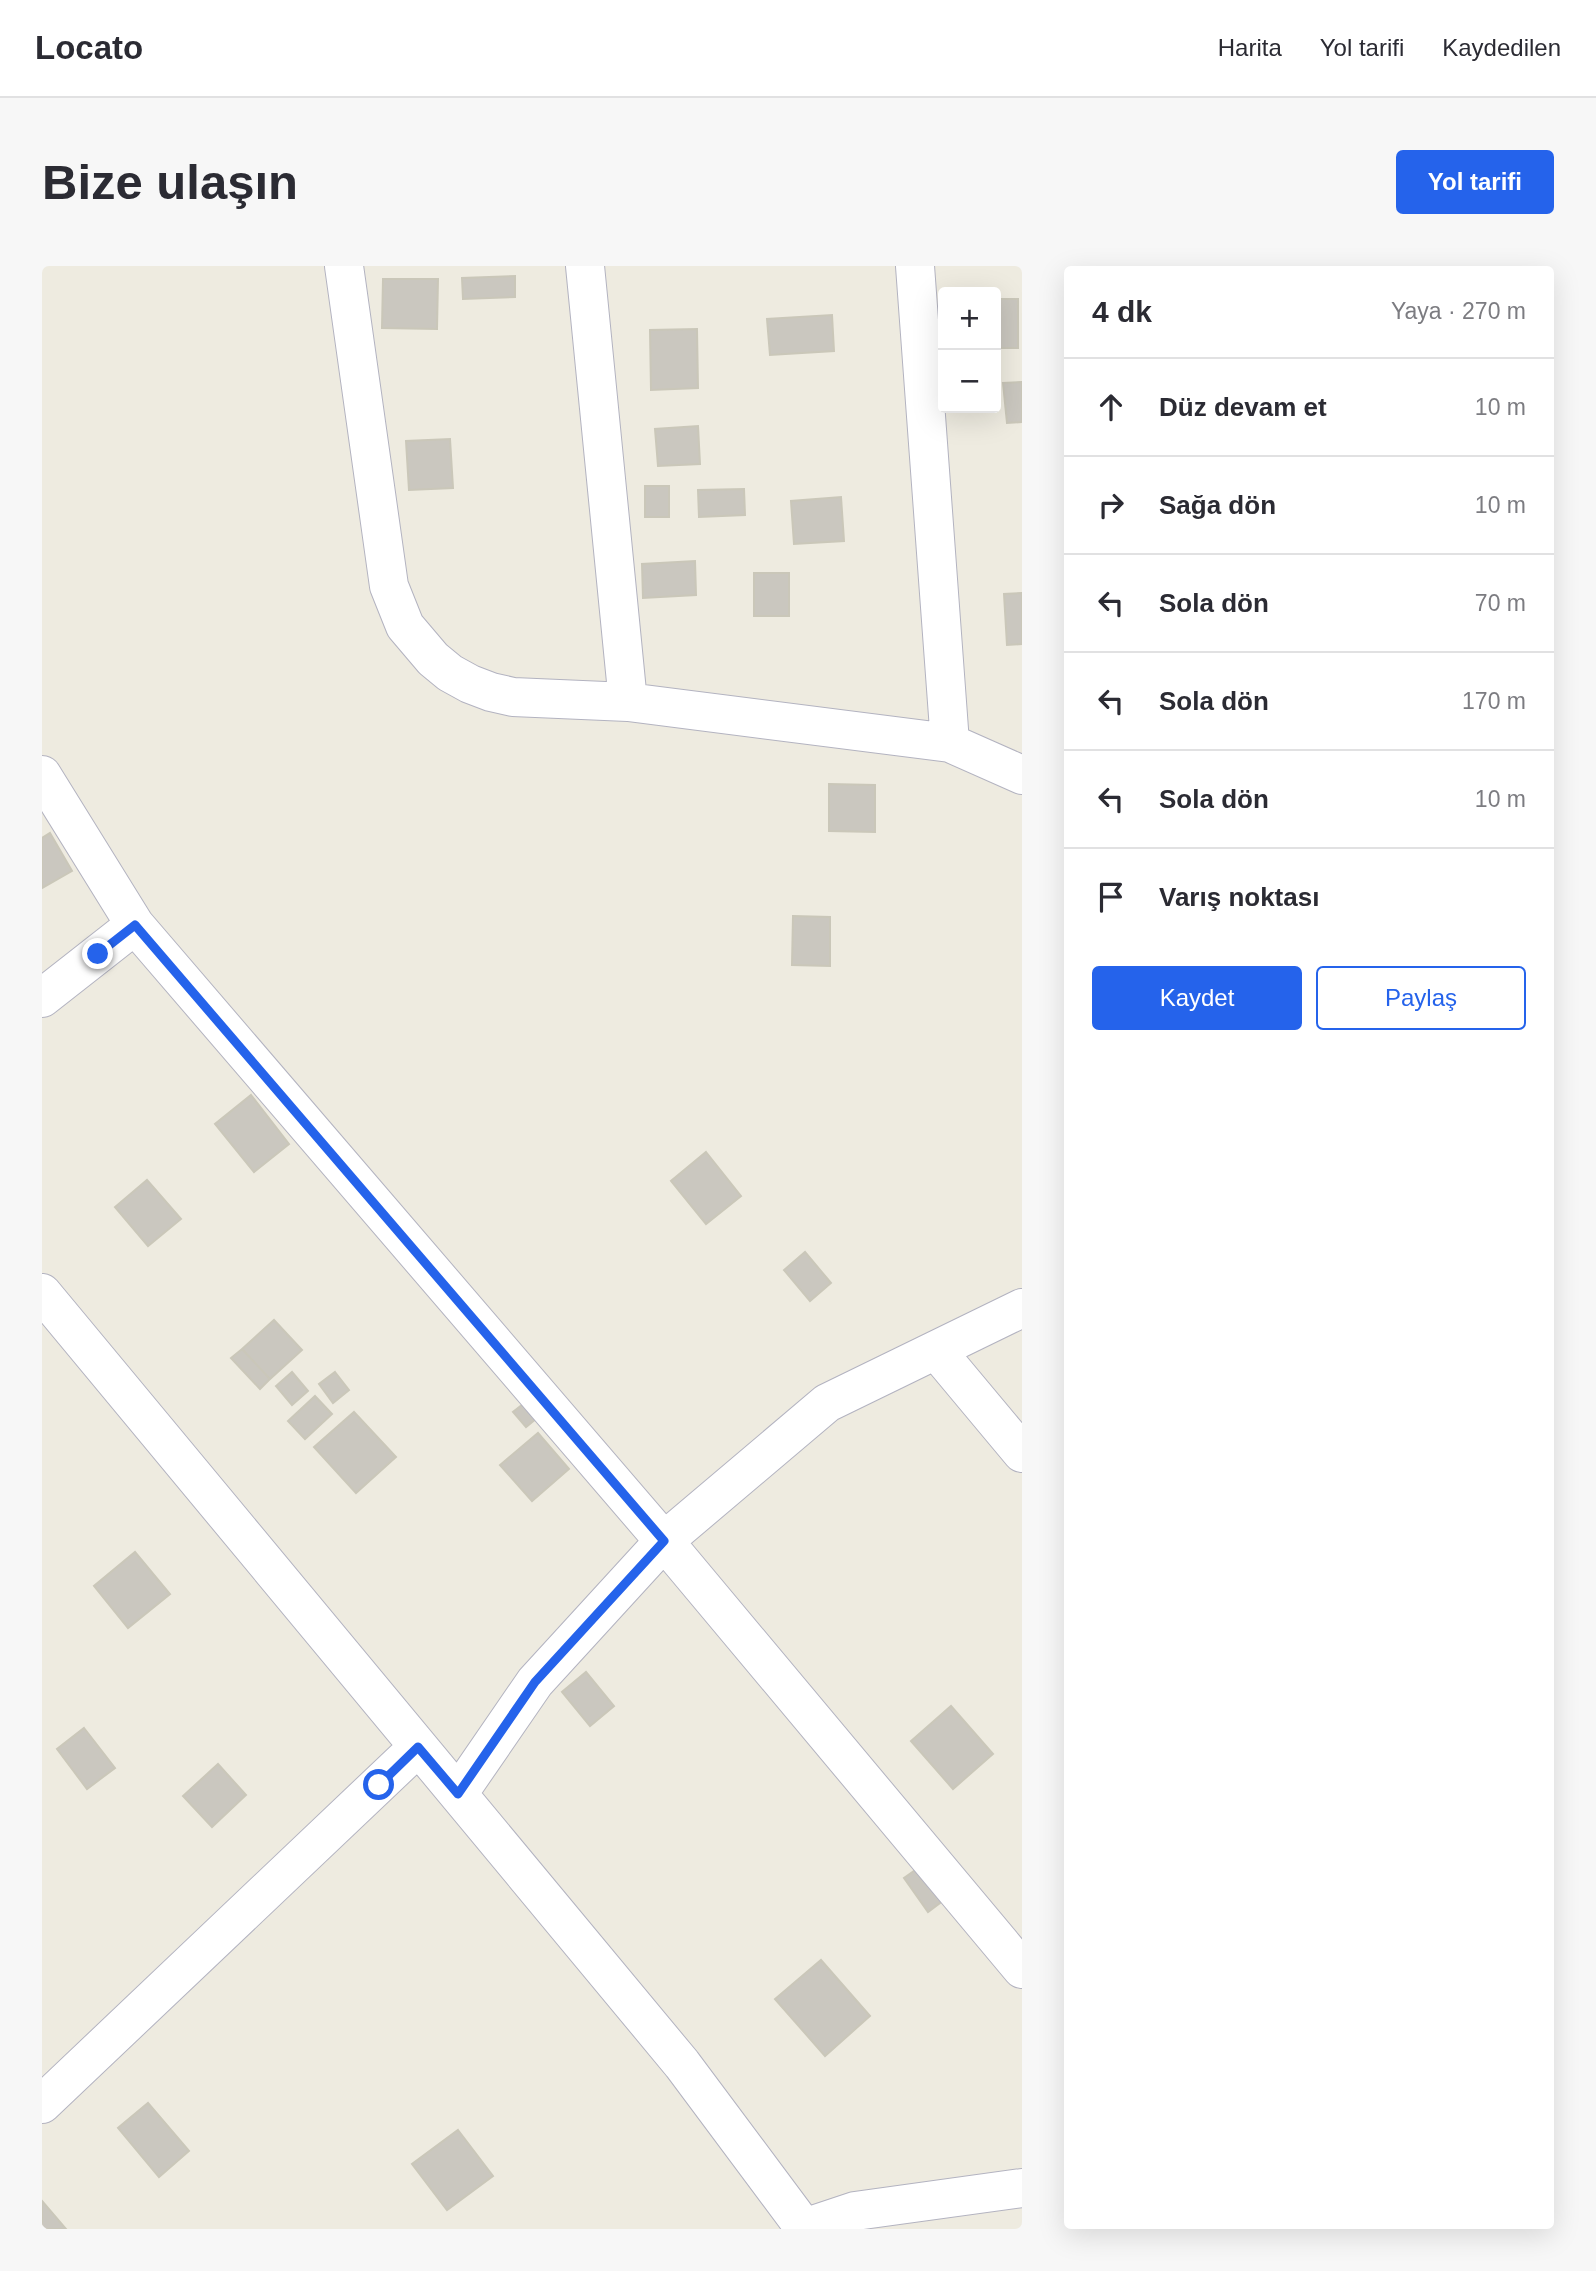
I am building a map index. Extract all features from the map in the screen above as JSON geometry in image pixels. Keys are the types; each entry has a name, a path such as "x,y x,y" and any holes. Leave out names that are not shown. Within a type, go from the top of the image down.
{"street":[{"path":"344,266 388,586 405,626 433,659 450,673 470,684 513,697 628,702 950,743 1022,775"},
{"path":"585,266 628,702"},
{"path":"915,266 950,743"},
{"path":"42,775 135,925 664,1541 1022,1969"},
{"path":"42,998 135,925"},
{"path":"42,1293 682,2064 804,2228 855,2211 1022,2188"},
{"path":"458,1794 535,1682 664,1541 827,1403 1022,1308"},
{"path":"936,1350 1022,1453"},
{"path":"42,2104 418,1747"}],"building":[{"path":"515,276 515,297 463,299 462,278"},
{"path":"515,276 515,297 463,299 462,278"},
{"path":"383,279 438,279 437,329 382,328"},
{"path":"383,279 438,279 437,329 382,328"},
{"path":"1001,299 1018,299 1018,348 1001,348"},
{"path":"1001,299 1018,299 1018,348 1001,348"},
{"path":"832,315 834,351 770,355 767,319"},
{"path":"832,315 834,351 770,355 767,319"},
{"path":"697,329 698,388 651,390 650,330"},
{"path":"697,329 698,388 651,390 650,330"},
{"path":"1022,382 1022,422 1007,423 1003,383"},
{"path":"1022,382 1022,422 1007,423 1003,383"},
{"path":"698,426 700,464 658,466 655,429"},
{"path":"698,426 700,464 658,466 655,429"},
{"path":"450,439 453,488 409,490 406,441"},
{"path":"450,439 453,488 409,490 406,441"},
{"path":"645,486 669,486 669,517 645,517"},
{"path":"645,486 669,486 669,517 645,517"},
{"path":"744,489 745,515 699,517 698,490"},
{"path":"744,489 745,515 699,517 698,490"},
{"path":"841,497 844,541 794,544 791,501"},
{"path":"841,497 844,541 794,544 791,501"},
{"path":"695,561 696,595 643,598 642,564"},
{"path":"695,561 696,595 643,598 642,564"},
{"path":"754,573 789,573 789,616 754,616"},
{"path":"754,573 789,573 789,616 754,616"},
{"path":"1022,593 1022,644 1007,645 1004,594"},
{"path":"1022,593 1022,644 1007,645 1004,594"},
{"path":"829,784 875,785 875,832 829,831"},
{"path":"829,784 875,785 875,832 829,831"},
{"path":"50,833 72,871 42,888 42,838"},
{"path":"793,916 830,917 830,966 792,965"},
{"path":"793,916 830,917 830,966 792,965"},
{"path":"251,1095 289,1144 254,1172 215,1124"},
{"path":"706,1152 741,1196 706,1224 671,1181"},
{"path":"706,1152 741,1196 706,1224 671,1181"},
{"path":"147,1180 181,1219 148,1246 115,1207"},
{"path":"805,1252 831,1283 810,1301 784,1270"},
{"path":"805,1252 831,1283 810,1301 784,1270"},
{"path":"274,1320 302,1350 270,1379 242,1349"},
{"path":"242,1349 270,1379 260,1389 231,1358"},
{"path":"292,1372 308,1391 292,1405 276,1386"},
{"path":"335,1372 349,1390 333,1403 319,1384"},
{"path":"315,1396 332,1414 305,1439 288,1421"},
{"path":"531,1398 543,1413 526,1427 513,1412"},
{"path":"354,1412 396,1457 356,1493 314,1447"},
{"path":"538,1433 569,1469 532,1501 500,1465"},
{"path":"135,1552 170,1594 128,1628 94,1586"},
{"path":"586,1672 614,1706 590,1726 562,1692"},
{"path":"951,1706 993,1754 953,1789 911,1741"},
{"path":"84,1728 115,1768 87,1789 57,1749"},
{"path":"218,1764 246,1795 212,1827 183,1796"},
{"path":"924,1864 948,1897 928,1912 904,1878"},
{"path":"821,1960 870,2016 825,2056 775,1999"},
{"path":"148,2103 189,2151 159,2177 118,2128"},
{"path":"458,2130 493,2176 447,2210 412,2164"},
{"path":"42,2201 66,2229 42,2229"}],"route":[{"path":"98,954 135,925 664,1541 535,1682 458,1794 418,1747 379,1785"}]}
